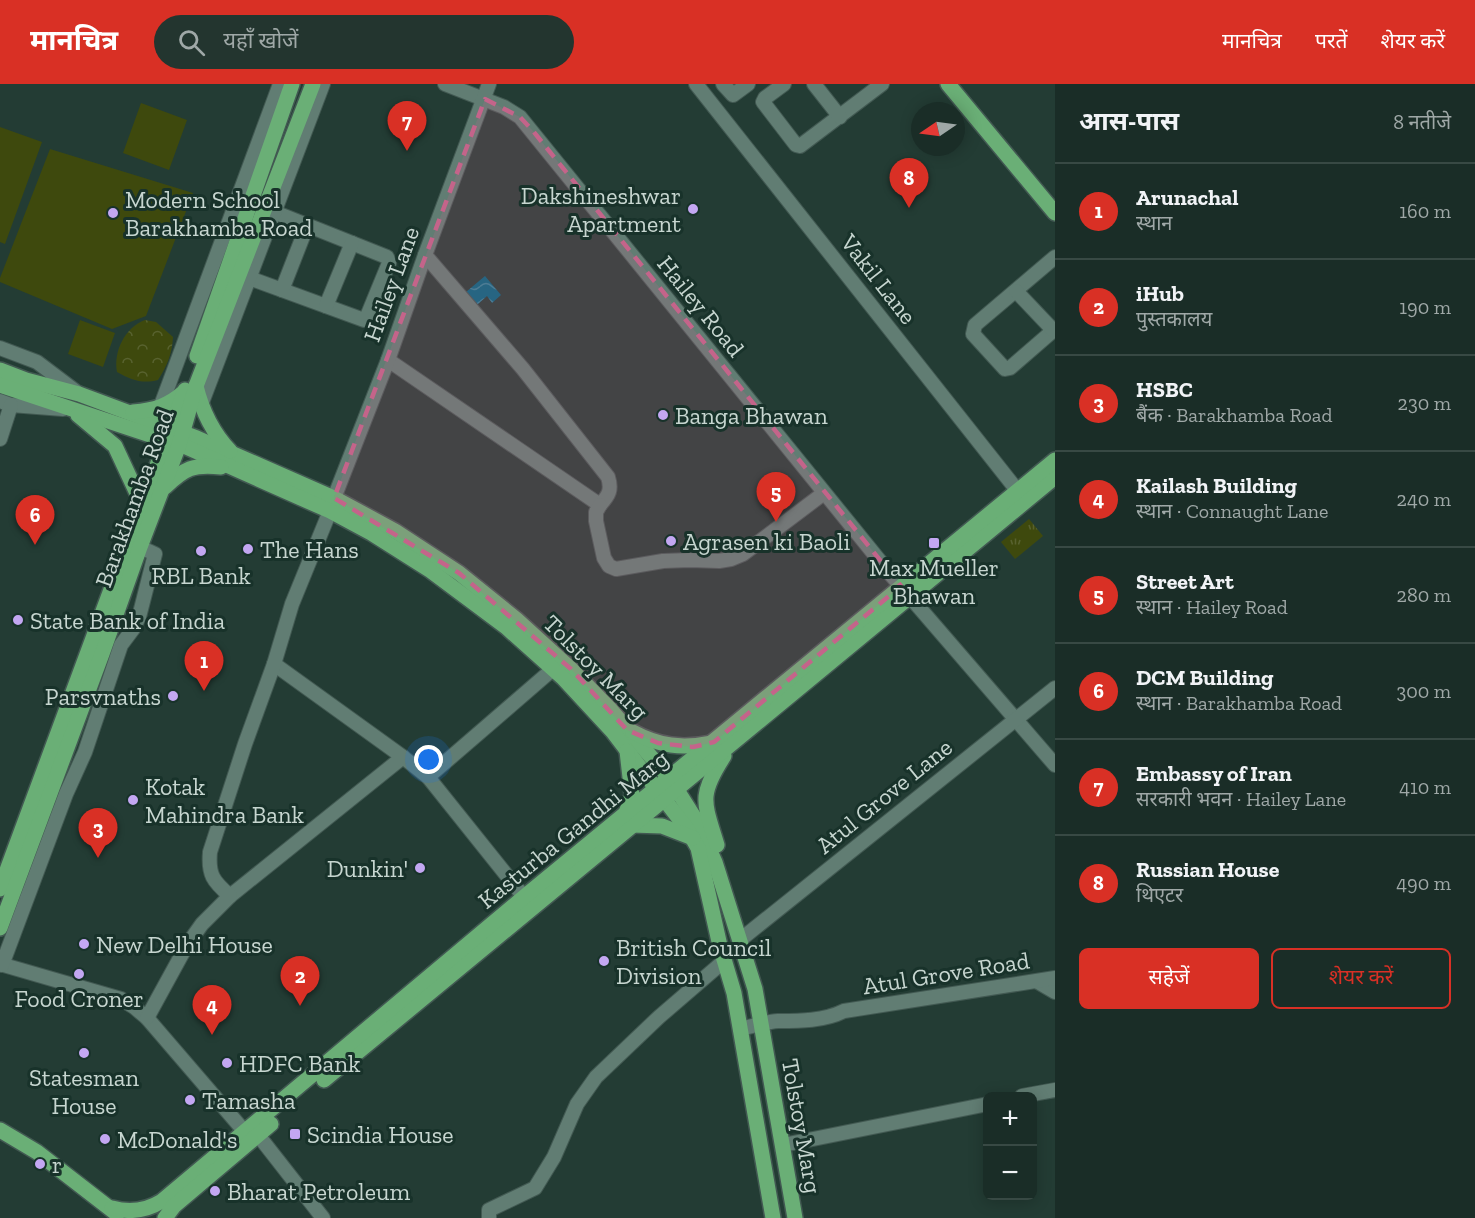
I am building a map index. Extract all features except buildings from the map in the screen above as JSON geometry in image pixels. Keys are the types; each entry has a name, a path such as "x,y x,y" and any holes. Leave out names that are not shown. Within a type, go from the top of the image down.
{"main road":[{"name":"Barakhamba Road","path":"0,928 161,492 191,388 292,84"},
{"name":"Barakhamba Road","path":"191,388 313,84"},
{"path":"948,84 1055,213"},
{"path":"0,370 26,380 79,394 176,437"},
{"path":"0,385 74,410 176,437"},
{"path":"124,412 152,411 171,403 191,388 232,461 190,468 179,474 161,492"},
{"path":"74,410 114,444 142,504"},
{"name":"Barakhamba Road","path":"0,889 142,504 176,437"},
{"name":"Tolstoy Marg","path":"176,437 405,537 471,583 516,619 571,669 673,784 709,844 755,989 795,1218"},
{"name":"Kasturba Gandhi Marg","path":"673,784 714,742 906,591 1022,496 1055,460"},
{"name":"Kasturba Gandhi Marg","path":"1022,496 1055,477"},
{"name":"Tolstoy Marg","path":"332,504 448,582 506,627 553,669 613,732 693,838 704,870 724,961 734,993 773,1218"},
{"name":"Kasturba Gandhi Marg","path":"116,1213 138,1211 157,1204 251,1133 659,793 732,745 906,591"},
{"path":"627,730 648,740 670,745 693,747 714,742"},
{"path":"732,745 711,776 706,790 705,807 730,888 734,918"},
{"path":"627,750 632,795 629,819 662,826 693,838"},
{"name":"Kasturba Gandhi Marg","path":"165,1218 174,1206 251,1133 524,897 629,819"},
{"path":"0,1130 37,1152 116,1213"}],"street":[{"path":"160,408 280,84"},
{"path":"201,405 323,84"},
{"name":"Hailey Road","path":"445,84 485,99 520,117 533,131 824,493 906,591"},
{"name":"Hailey Lane","path":"230,896 214,882 209,867 210,852 292,604 388,360 489,84"},
{"name":"Vakil Lane","path":"696,84 1022,496"},
{"path":"723,84 733,95 748,84"},
{"path":"784,84 763,102 796,145 802,146 882,84"},
{"path":"814,84 840,117"},
{"path":"249,278 364,320 374,300 388,260 387,257 274,212"},
{"path":"282,290 308,226"},
{"path":"326,306 352,243"},
{"path":"425,255 523,369 608,477 611,488 607,498 596,512 596,520 604,558 609,566 616,569 663,561 731,559 743,554 824,493"},
{"path":"1016,291 1054,330 1010,368 1005,369 973,334 975,325 1055,257"},
{"path":"0,348 37,362 79,394"},
{"path":"388,360 600,505"},
{"path":"0,439 5,403 74,410"},
{"path":"140,547 155,554 138,617 134,629 121,645 85,752 66,794 1,965 121,999 135,1007 251,1133 323,1218"},
{"path":"906,591 1055,765"},
{"path":"274,663 428,777 524,897"},
{"path":"428,777 553,669"},
{"name":"Atul Grove Lane","path":"740,940 1055,688"},
{"path":"147,1018 187,945 202,924 230,896 403,757"},
{"path":"36,830 51,835"},
{"path":"489,1218 489,1210 535,1188 554,1157 577,1104 596,1077 659,1017 724,961"},
{"name":"Atul Grove Road","path":"740,1029 779,1021 789,1023 836,1016 844,1011 1055,978"},
{"path":"1038,982 1055,992"},
{"path":"1037,1093 1055,1090"},
{"path":"783,1145 983,1105"}],"highlighted area":[{"path":"485,99 520,117 533,131 901,586 714,742 693,747 658,743 627,730 571,669 459,573 334,498"}],"green space":[{"path":"141,103 187,120 169,170 123,153"},
{"path":"0,127 42,142 5,244 0,242"},
{"path":"50,149 193,193 146,316 112,329 0,282"},
{"path":"80,320 115,333 103,367 68,354"},
{"path":"145,320 156,322 173,337 170,354 161,375 158,380 147,382 132,379 117,372 116,364 119,349 126,334"},
{"path":"1029,519 1043,536 1015,559 1001,542"}],"water":[{"path":"485,276 501,295 492,303 487,296 477,305 466,292"}],"place":[{"name":"Embassy of Iran","path":"407,151"},
{"name":"Russian House","path":"909,208"},
{"name":"Dakshineshwar Apartment","path":"693,209"},
{"name":"Modern School Barakhamba Road","path":"113,213"},
{"name":"Banga Bhawan","path":"663,415"},
{"name":"Street Art","path":"776,522"},
{"name":"Agrasen ki Baoli","path":"671,541"},
{"name":"Max Mueller Bhawan","path":"934,543"},
{"name":"DCM Building","path":"35,545"},
{"name":"The Hans","path":"248,549"},
{"name":"RBL Bank","path":"201,551"},
{"name":"State Bank of India","path":"18,620"},
{"name":"Arunachal","path":"204,691"},
{"name":"Parsvnaths","path":"173,696"},
{"name":"Kotak Mahindra Bank","path":"133,800"},
{"name":"HSBC","path":"98,858"},
{"name":"Dunkin'","path":"420,868"},
{"name":"New Delhi House","path":"84,944"},
{"name":"British Council Division","path":"604,961"},
{"name":"Food Croner","path":"79,974"},
{"name":"iHub","path":"300,1006"},
{"name":"Kailash Building","path":"212,1035"},
{"name":"Statesman House","path":"84,1053"},
{"name":"HDFC Bank","path":"227,1063"},
{"name":"Tamasha","path":"190,1100"},
{"name":"Scindia House","path":"295,1134"},
{"name":"McDonald's","path":"105,1139"},
{"name":"r","path":"40,1164"},
{"name":"Bharat Petroleum","path":"215,1191"}]}
